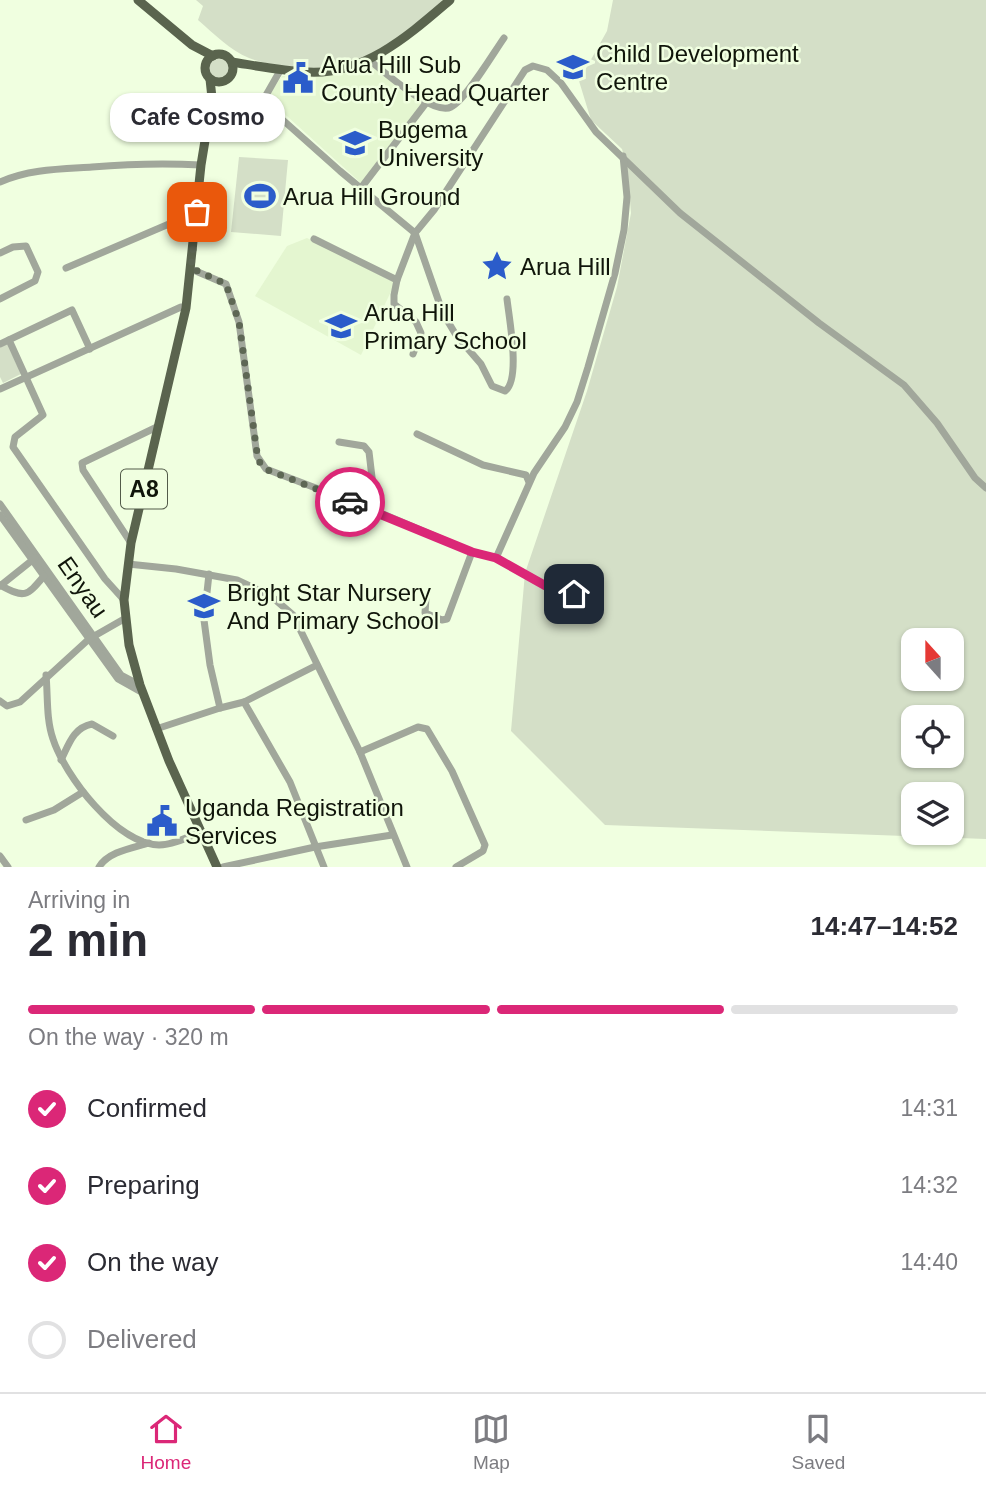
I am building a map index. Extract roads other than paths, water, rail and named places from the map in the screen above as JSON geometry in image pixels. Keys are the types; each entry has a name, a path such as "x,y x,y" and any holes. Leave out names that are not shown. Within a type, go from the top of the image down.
{"main road":[{"name":"A8","path":"138,0 192,45 210,79 212,98 201,165 186,308 131,543 124,619 141,689 217,867"},
{"path":"232,67 332,71 369,60 408,36 450,0"},
{"path":"192,45 213,56 225,55 232,67"},
{"path":"205,66 213,56"},
{"path":"212,98 232,67"},
{"path":"210,79 224,81"}],"street":[{"path":"369,60 426,103 449,109 456,104 504,38"},
{"path":"413,354 421,333 416,322 394,304 397,280 415,233 526,70 533,66 547,70 554,76 588,122 680,213 819,323 904,385 918,399 975,478 986,488"},
{"path":"281,69 265,97 266,104 415,233 447,320 456,335 481,363 492,386 505,391 513,381 507,299"},
{"path":"361,188 426,103"},
{"path":"496,558 529,483 562,435 598,335 615,273 627,210 623,156"},
{"path":"0,181 33,171 58,169 171,163 201,165"},
{"path":"66,268 197,212"},
{"path":"314,239 397,280"},
{"path":"0,254 13,247 26,246 38,272 35,281 0,299"},
{"path":"191,268 226,284 239,322 257,456 265,469 376,511 472,552 496,558 553,590 574,594"},
{"path":"0,388 181,307 186,308"},
{"path":"0,344 72,310 90,349"},
{"path":"9,340 43,415 15,437 13,447 105,579 124,600"},
{"path":"131,543 83,470 82,463 159,426"},
{"path":"417,433 476,462 526,475 529,483"},
{"path":"339,442 364,446 369,452 376,511"},
{"name":"Enyau","path":"0,504 92,638"},
{"name":"Enyau","path":"0,515 121,675 141,689"},
{"path":"426,598 425,613 442,620 447,619 472,552"},
{"path":"35,558 0,586 24,595 44,576"},
{"path":"128,564 209,574 253,586 293,615 360,752 407,867"},
{"path":"209,574 204,620 210,665 220,708"},
{"path":"0,701 7,706 20,702 46,676 92,638 124,619"},
{"path":"156,729 244,702 317,665"},
{"path":"46,676 52,738 61,760 83,792 119,827 149,843"},
{"path":"244,702 290,782 324,867"},
{"path":"61,760 75,733 85,726 92,724 113,736"},
{"path":"360,752 418,727 427,729 452,771 485,845 483,851 456,867"},
{"path":"26,820 54,810 83,792"},
{"path":"99,867 103,860 113,855 149,843 172,843 200,832"},
{"path":"223,867 315,847 392,835"},
{"path":"0,856 8,867"},
{"path":"261,858 266,867"}],"place":[{"name":"Child Development Centre","path":"573,67"},
{"name":"Arua Hill Sub County Head Quarter","path":"298,78"},
{"name":"Bugema University","path":"355,143"},
{"name":"Arua Hill Ground","path":"260,196"},
{"name":"Cafe Cosmo","path":"197,212"},
{"name":"Arua Hill","path":"497,266"},
{"name":"Arua Hill Primary School","path":"341,326"},
{"name":"Bright Star Nursery And Primary School","path":"204,606"},
{"name":"Uganda Registration Services","path":"162,821"}]}
